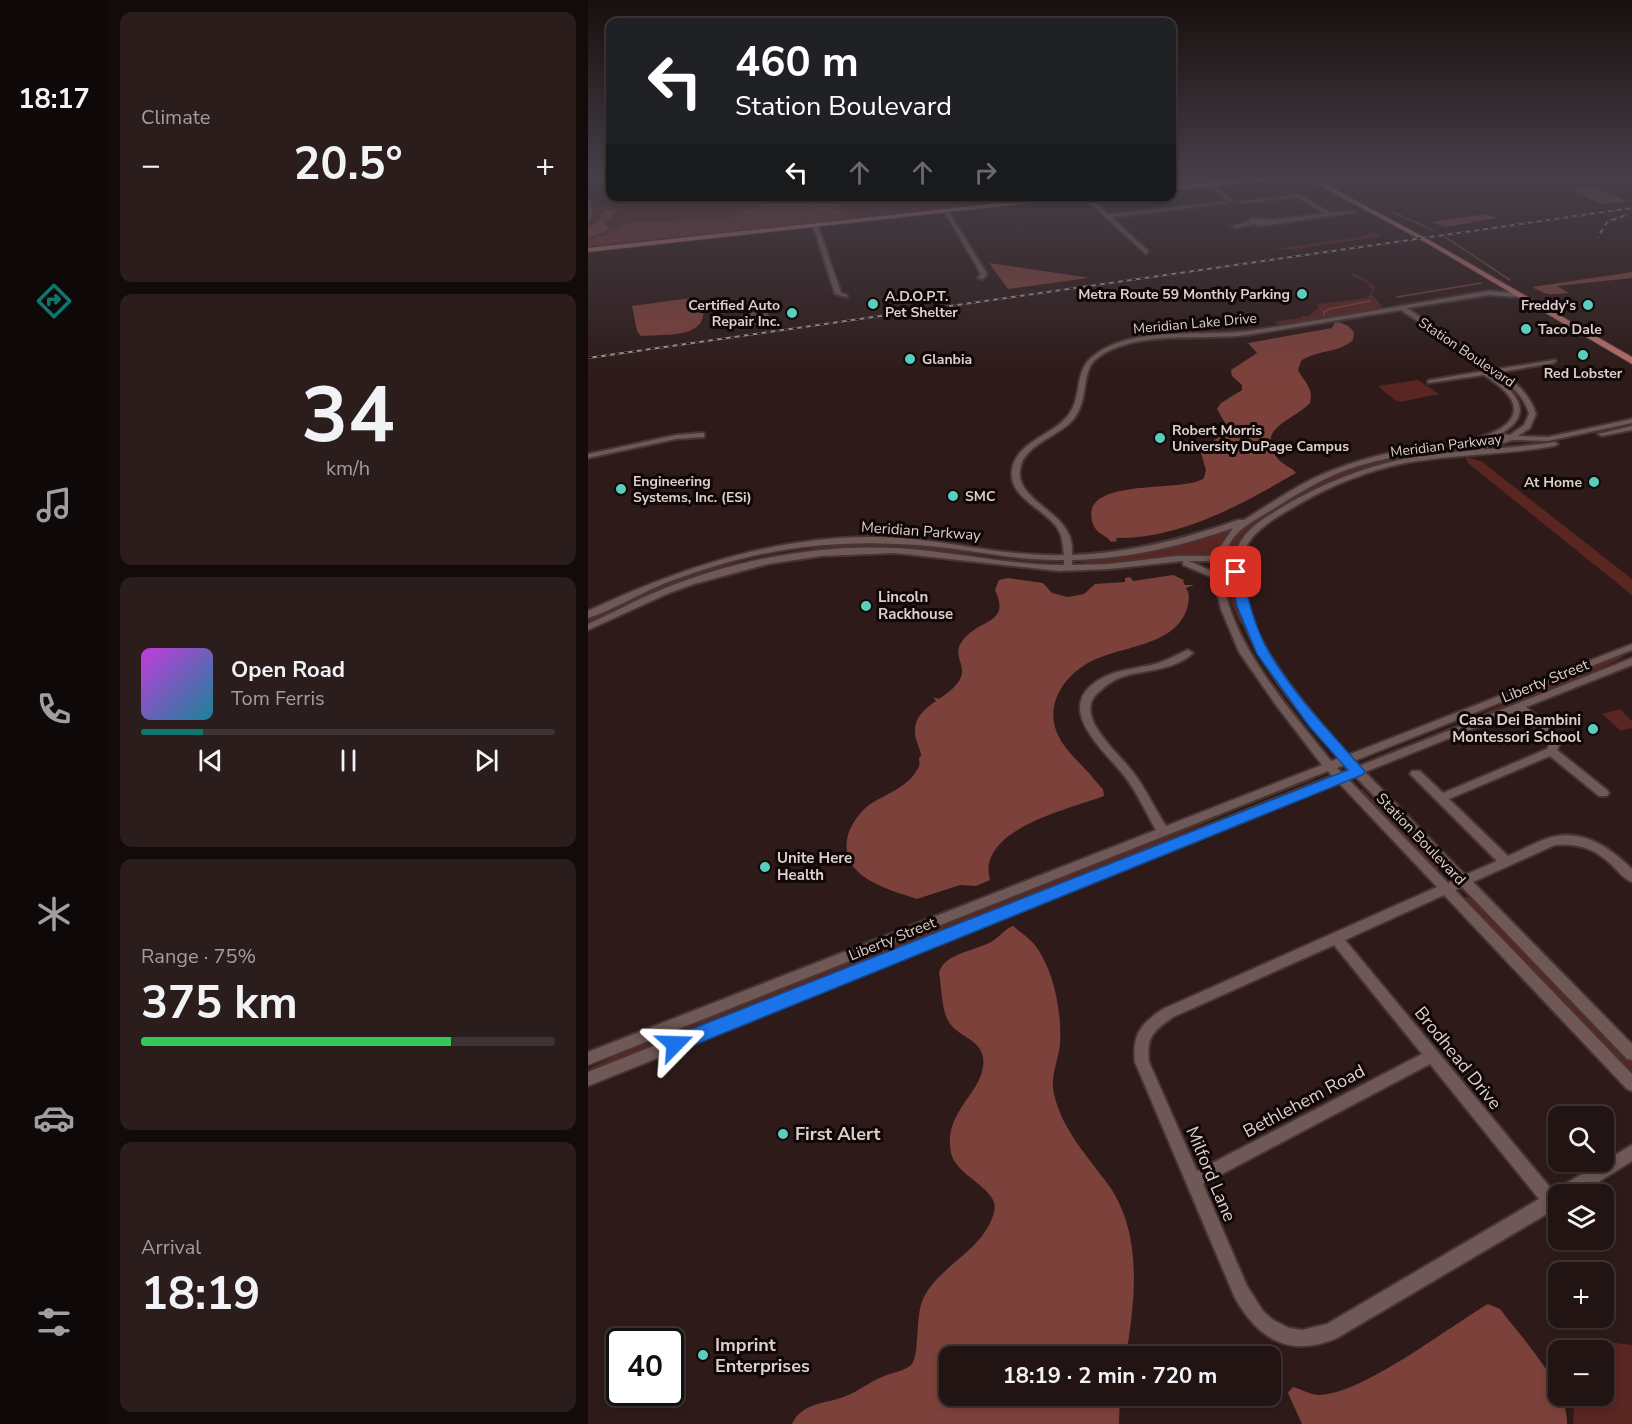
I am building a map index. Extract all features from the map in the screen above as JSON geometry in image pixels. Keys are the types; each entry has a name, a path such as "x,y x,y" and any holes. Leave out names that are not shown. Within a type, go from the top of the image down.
{"main road":[{"path":"588,250 669,241"},
{"path":"1428,241 1632,361"},
{"path":"1435,241 1632,351"}],"street":[{"path":"820,241 838,294 845,296"},
{"path":"964,241 984,274 981,278"},
{"path":"1135,241 1146,252"},
{"name":"Meridian Lake Drive","path":"1068,568 1068,546 1060,525 1020,487 1016,468 1028,450 1059,429 1074,414 1083,397 1084,371 1097,356 1121,345 1142,340 1234,335 1489,292 1502,286"},
{"name":"Meridian Lake Drive","path":"1489,292 1518,296"},
{"name":"Station Boulevard","path":"1401,307 1487,369 1517,402 1515,420 1503,431 1494,435"},
{"name":"Station Boulevard","path":"1391,309 1518,387 1529,400 1532,414 1526,427"},
{"path":"1427,379 1550,359"},
{"name":"Meridian Parkway","path":"1218,577 1220,560 1233,533 1250,519 1311,483 1342,468 1394,454 1474,441 1494,435 1533,440 1632,421"},
{"path":"1452,454 1498,443 1526,427"},
{"name":"Meridian Parkway","path":"1526,427 1538,436 1561,435"},
{"name":"Meridian Parkway","path":"588,615 648,586 704,565 800,544 898,541 1068,568 1126,566 1165,561 1220,560 1239,555 1251,535 1263,523 1321,488 1382,466 1452,454 1535,447 1632,429"},
{"path":"588,456 676,437 701,435"},
{"name":"Meridian Parkway","path":"588,629 648,599 702,578 761,562 808,555 891,550 1057,561 1068,557 1111,554 1190,540 1250,519"},
{"name":"Meridian Parkway","path":"1010,558 1052,552 1068,546 1073,551 1083,554 1111,554"},
{"name":"Station Boulevard","path":"1239,555 1236,581 1254,638 1294,698 1357,772 1632,1054"},
{"path":"1165,561 1196,565 1218,577"},
{"name":"Station Boulevard","path":"1218,577 1226,609 1244,652 1329,766 1632,1084"},
{"name":"Liberty Street","path":"588,1059 1632,647"},
{"path":"1164,832 1129,774 1089,727 1084,711 1089,695 1105,681 1116,675 1164,664 1188,653"},
{"name":"Liberty Street","path":"588,1079 1632,661"},
{"path":"1441,798 1551,751 1555,743 1552,735 1519,707"},
{"path":"1551,751 1603,793"},
{"path":"1416,774 1506,862"},
{"name":"Milford Lane","path":"1548,1204 1331,1332 1319,1337 1301,1339 1287,1337 1260,1322 1249,1309 1142,1062 1140,1044 1145,1032 1168,1013 1553,841 1567,839 1585,841 1614,858 1632,877"},
{"name":"Brodhead Drive","path":"1336,938 1432,1056 1548,1187"},
{"name":"Bethlehem Road","path":"1193,1181 1432,1056"},
{"name":"Milford Lane","path":"1581,1184 1632,1152"}],"shaded area":[{"path":"588,241 650,241 588,248"},
{"path":"588,241 632,241 588,246"},
{"path":"1327,241 1347,241 1291,250 1274,249"},
{"path":"989,263 1084,277 1088,278 1008,289"},
{"path":"1632,272 1632,278 1557,286 1569,293 1549,294 1532,287"},
{"path":"1351,275 1375,286 1372,295 1382,306 1379,309 1282,325 1272,322 1309,316 1319,307 1317,305 1319,304 1367,298 1373,290 1368,285 1370,284"},
{"path":"698,297 703,305 703,315 695,328 687,332 668,335 641,336 637,331 632,306"},
{"path":"765,311 769,315 765,322 738,328 722,325 746,313"},
{"path":"1335,322 1351,328 1354,333 1353,340 1341,347 1301,361 1298,370 1310,389 1310,403 1279,426 1273,432 1270,440 1278,459 1296,473 1210,517 1164,533 1116,538 1117,541 1111,542 1097,530 1093,524 1092,509 1100,498 1116,492 1193,483 1204,478 1206,470 1200,450 1229,430 1217,409 1221,403 1242,390 1242,385 1232,376 1231,370 1257,353 1248,343 1332,328"},
{"path":"1418,380 1439,394 1400,402 1378,386"},
{"path":"1491,439 1503,439 1438,455 1413,457 1405,455"},
{"path":"1465,457 1481,461 1632,579 1632,595 1468,463"},
{"path":"1384,459 1388,460 1323,486 1277,510 1257,524 1236,548 1226,555 1236,536 1256,518 1336,474"},
{"path":"1230,529 1216,557 1096,566 1076,560 1192,541"},
{"path":"885,543 1052,560 872,547 772,556 825,546"},
{"path":"746,559 684,580 588,624 588,618 666,580"},
{"path":"1226,561 1233,562 1232,587 1244,624 1240,623 1224,584 1223,568"},
{"path":"1173,575 1184,580 1185,585 1194,585 1186,588 1189,594 1188,605 1182,619 1173,629 1147,643 1090,662 1072,675 1058,694 1053,715 1059,737 1067,750 1103,789 1104,796 1049,815 1011,834 997,847 989,862 990,880 976,886 960,885 917,899 892,891 857,871 850,861 847,849 851,827 866,808 908,782 918,768 921,755 915,729 918,718 936,701 933,697 939,699 959,680 962,666 958,654 959,647 970,633 997,615 999,601 995,590 999,580 1008,578 1043,583 1052,593 1068,597 1084,594 1095,584 1125,582 1125,578 1130,577 1133,581"},
{"path":"1621,656 1624,657 1598,670 1374,760 1373,758 1474,718 1527,693"},
{"path":"1620,709 1632,721 1632,728 1621,731 1602,714"},
{"path":"1314,777 1315,779 1230,812 1119,861 588,1073 588,1069 652,1038"},
{"path":"1362,789 1406,835 1441,865 1441,870 1433,869 1359,791"},
{"path":"1467,897 1474,899 1632,1062 1632,1078 1464,900"},
{"path":"1013,926 1032,941 1052,978 1060,1019 1060,1044 1054,1075 1054,1094 1063,1120 1110,1187 1121,1206 1128,1227 1134,1269 1134,1291 1127,1346 939,1346 939,1406 1120,1406 1119,1424 792,1424 802,1411 808,1408 839,1399 877,1379 911,1365 916,1354 919,1315 923,1299 940,1276 972,1247 989,1226 994,1212 991,1196 955,1161 951,1153 950,1138 958,1112 979,1080 983,1069 983,1057 978,1046 957,1031 946,1017 939,973 942,966 955,956 988,944"},
{"path":"1488,1304 1500,1309 1548,1373 1548,1406 1564,1406 1567,1424 1302,1424 1288,1393 1293,1387 1319,1395 1337,1392 1358,1384 1405,1358"},
{"path":"1614,1343 1632,1345 1632,1424 1573,1424 1574,1406 1614,1406"}],"waterway":[{"path":"1452,241 1510,280"},
{"path":"1397,297 1481,283"},
{"path":"1324,315 1324,312 1329,309 1370,301"}],"railway":[{"path":"588,358 1399,241"}],"place":[{"name":"Metra Route 59 Monthly Parking","path":"1302,294"},
{"name":"A.D.O.P.T. Pet Shelter","path":"873,304"},
{"name":"Freddy's","path":"1588,305"},
{"name":"Certified Auto Repair Inc.","path":"792,313"},
{"name":"Taco Dale","path":"1526,329"},
{"name":"Red Lobster","path":"1583,355"},
{"name":"Glanbia","path":"910,359"},
{"name":"Robert Morris University DuPage Campus","path":"1160,438"},
{"name":"At Home","path":"1594,482"},
{"name":"Engineering Systems, Inc. (ESi)","path":"621,489"},
{"name":"SMC","path":"953,496"},
{"name":"Lincoln Rackhouse","path":"866,606"},
{"name":"Casa Dei Bambini Montessori School","path":"1593,729"},
{"name":"Unite Here Health","path":"765,867"},
{"name":"First Alert","path":"783,1134"},
{"name":"Imprint Enterprises","path":"703,1355"}],"route":[{"path":"675,1044 1357,772 1294,698 1263,654 1254,638 1243,606 1236,581 1236,572"}]}
